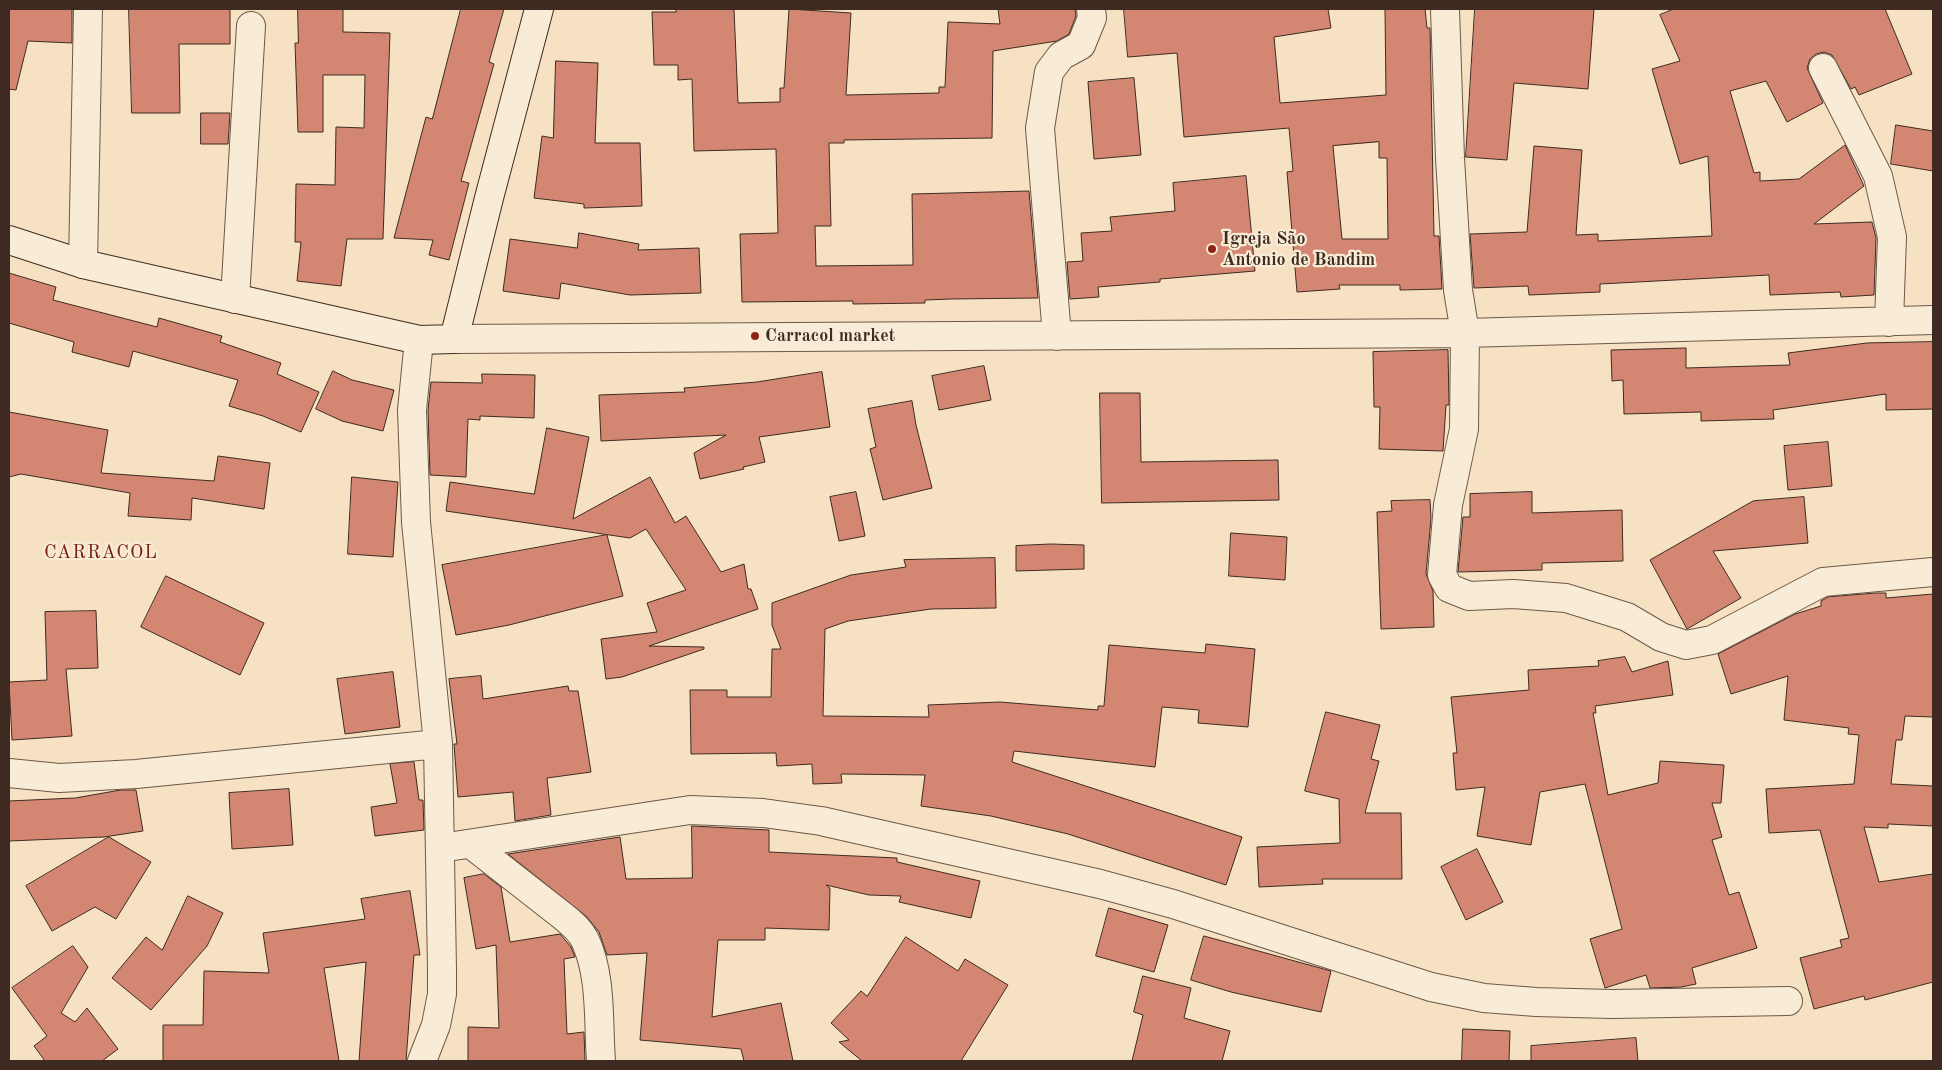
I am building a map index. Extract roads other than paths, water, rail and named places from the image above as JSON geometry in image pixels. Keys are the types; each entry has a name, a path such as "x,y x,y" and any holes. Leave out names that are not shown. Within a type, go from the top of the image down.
{"street":[{"path":"82,264 88,9"},
{"path":"454,339 488,198 540,9"},
{"path":"1057,336 1040,128 1049,72 1061,56 1081,45 1092,18 1091,9"},
{"path":"1445,9 1450,158 1458,290 1466,333 1464,429 1448,504 1442,575 1449,588 1469,596 1513,594 1566,598 1627,617 1661,637 1686,645 1712,640 1824,582 1933,572"},
{"path":"235,299 251,26"},
{"path":"1823,68 1878,176 1892,237 1889,322"},
{"path":"9,240 82,264 420,340 1466,333 1933,320"},
{"path":"420,340 412,410 416,522 438,744 442,994 436,1025 422,1061"},
{"path":"9,773 59,778 136,774 438,744"},
{"path":"440,848 472,845 690,810 763,813 821,821 1100,884 1173,904 1431,987 1484,998 1536,1002 1612,1004 1788,1001"},
{"path":"472,845 576,927 585,940 596,979 601,1061"}],"place":[{"name":"Igreja São Antonio de Bandim","path":"1212,249"},
{"name":"Carracol market","path":"755,336"}],"district":[{"name":"CARRACOL","path":"101,553"}]}
